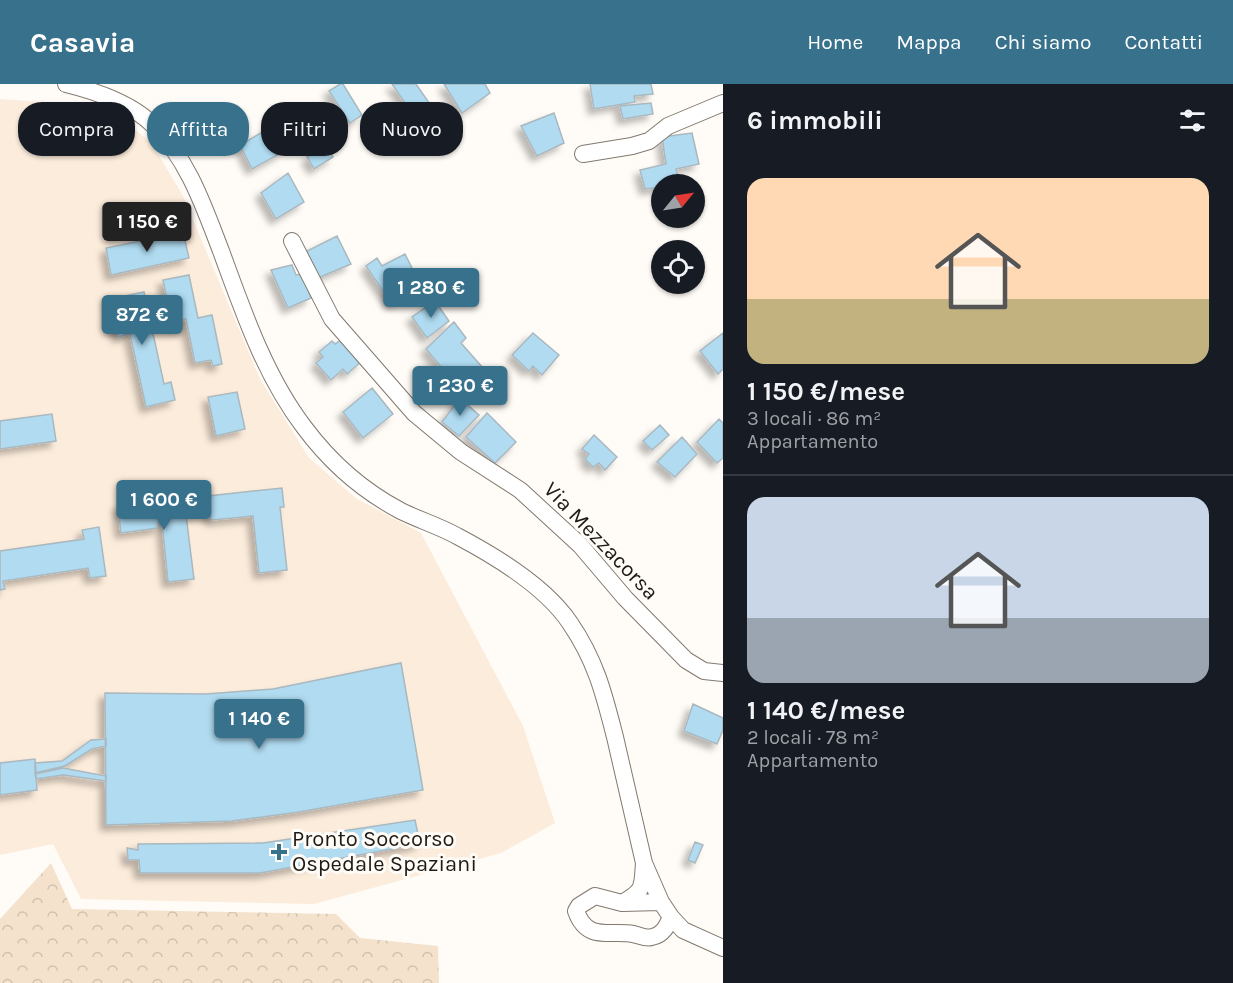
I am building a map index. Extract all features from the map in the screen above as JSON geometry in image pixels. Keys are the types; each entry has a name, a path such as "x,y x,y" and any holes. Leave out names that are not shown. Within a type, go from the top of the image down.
{"street":[{"path":"66,84 88,89 122,104 153,124 181,159 201,197 241,302 283,396 304,428 332,460 357,483 399,510 456,535 512,570 545,595 568,620 586,646 601,680 644,862 661,902 670,917 683,930 717,946"},
{"path":"583,154 649,141 668,126 723,103"},
{"name":"Via Mezzacorsa","path":"292,242 332,319 414,413 461,452 520,490 580,545 625,598 686,660 704,671 723,673"},
{"path":"622,903 638,894 642,886 644,862"},
{"path":"661,902 622,903 595,896 579,906 576,911 584,925 598,934 620,933 652,938 682,939 717,946"},
{"path":"652,938 665,930 670,917"}],"shaded area":[{"path":"0,99 43,102 18,102 18,156 135,156 135,130 147,139 147,156 159,156 183,196 260,379 309,458 357,499 421,533 523,726 555,823 501,853 314,904 81,899 53,844 0,855"}],"green space":[{"path":"51,863 72,909 336,914 360,938 438,946 439,983 0,983 0,919"}],"building":[{"path":"343,84 360,112 360,116 350,123 348,102 336,102 329,91"},
{"path":"392,84 416,84 429,102 404,102"},
{"path":"444,84 485,84 490,93 463,112 463,102 455,102"},
{"path":"590,84 651,84 653,94 634,96 635,102 594,109"},
{"path":"651,103 653,114 623,119 620,106"},
{"path":"554,113 564,143 537,156 521,126"},
{"path":"261,133 261,156 276,156 252,169 246,156 249,156 249,140"},
{"path":"692,133 699,164 676,169 677,174 651,174 651,188 645,189 640,170 666,164 662,137"},
{"path":"332,156 333,157 314,169 307,157"},
{"path":"288,173 304,202 276,219 261,193"},
{"path":"183,232 189,258 111,275 106,248"},
{"path":"337,236 351,264 318,278 305,252"},
{"path":"405,254 412,268 405,272 412,288 391,303 366,266 377,258 382,266"},
{"path":"292,265 296,275 303,274 311,298 288,308 271,270"},
{"path":"189,275 198,318 212,315 222,364 213,366 211,360 195,363 186,319 172,323 163,280"},
{"path":"144,292 164,384 171,382 175,400 146,407 130,334 118,337 110,299"},
{"path":"435,301 449,321 427,338 412,317"},
{"path":"454,322 466,338 461,343 483,368 458,387 426,349"},
{"path":"533,333 559,355 542,375 533,366 529,371 512,355"},
{"path":"723,333 723,369 718,374 700,351"},
{"path":"342,339 362,361 347,374 343,369 331,380 316,363 323,357 319,352 332,341 335,344"},
{"path":"372,388 393,414 363,438 343,412"},
{"path":"237,392 245,429 216,436 208,397"},
{"path":"460,398 479,415 459,436 442,422"},
{"path":"487,413 516,442 495,463 466,437"},
{"path":"52,414 56,441 0,449 0,421"},
{"path":"719,419 723,423 723,458 717,463 697,442"},
{"path":"660,425 669,435 652,450 643,441"},
{"path":"594,435 617,457 605,470 599,463 593,467 585,459 589,454 582,449"},
{"path":"682,437 697,454 675,477 657,462"},
{"path":"282,488 284,507 280,507 287,570 259,573 253,516 211,520 208,496"},
{"path":"189,497 191,515 186,515 194,579 168,582 162,522 158,522 158,528 121,533 118,505"},
{"path":"99,527 106,576 90,578 88,568 3,581 5,589 0,590 0,551 84,539 82,530"},
{"path":"401,663 423,790 299,812 232,821 106,825 105,693 206,694 273,689"},
{"path":"693,704 723,718 723,730 717,744 684,731"},
{"path":"106,739 106,746 92,749 65,766 35,773 35,763 62,761 91,740"},
{"path":"35,759 37,790 0,795 0,763"},
{"path":"63,768 106,776 106,781 63,775 36,779 35,774"},
{"path":"415,820 420,844 260,873 140,873 139,860 128,860 127,848 138,850 138,844 263,843"},
{"path":"695,842 703,845 695,863 688,860"}],"place":[{"name":"Pronto Soccorso Ospedale Spaziani","path":"279,852"}]}
